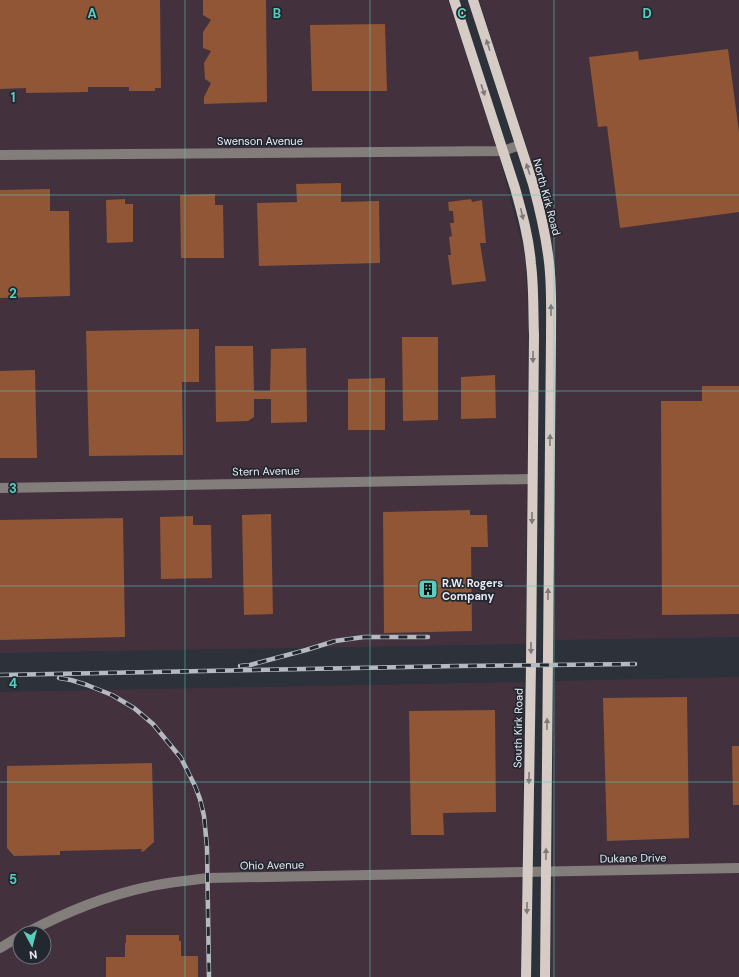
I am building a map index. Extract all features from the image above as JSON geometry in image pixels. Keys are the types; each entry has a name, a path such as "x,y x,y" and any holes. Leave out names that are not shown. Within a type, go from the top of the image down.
{"main road":[{"path":"454,0 522,212 527,236 531,264 534,313 532,479"},
{"name":"North Kirk Road","path":"473,0 540,208 549,261 551,310 546,872"},
{"name":"South Kirk Road","path":"526,977 531,666 532,479"},
{"path":"545,977 546,872"}],"street":[{"name":"Swenson Avenue","path":"0,155 503,151 520,145"},
{"name":"Stern Avenue","path":"0,488 532,479"},
{"name":"Dukane Drive","path":"527,872 739,868"},
{"name":"Ohio Avenue","path":"42,925 64,914 93,903 147,887 208,878 527,872"},
{"path":"0,948 12,941"}],"shaded area":[{"path":"0,0 448,0 496,146 0,150"},
{"path":"479,0 739,0 739,637 554,640 555,258 540,188"},
{"path":"499,155 525,256 528,312 526,644 0,653 0,159"},
{"path":"739,677 739,977 551,977 555,681"},
{"path":"524,682 521,977 0,977 0,692"}],"building":[{"path":"0,0 160,0 161,88 155,88 155,91 129,91 129,87 88,87 88,92 26,93 26,88 0,89"},
{"path":"203,0 266,0 267,102 204,104 204,97 211,83 205,79 204,63 211,51 203,48 203,32 211,20 203,15"},
{"path":"385,24 387,91 312,91 310,25"},
{"path":"728,49 739,132 739,212 620,228 607,126 598,127 589,57 638,51 639,60"},
{"path":"341,183 341,202 379,201 380,263 259,266 257,203 297,202 296,184"},
{"path":"50,189 50,211 69,211 70,296 0,298 0,190"},
{"path":"215,194 215,205 223,205 224,258 181,258 180,195"},
{"path":"125,199 125,204 133,204 133,242 107,243 106,200"},
{"path":"471,199 472,202 482,200 486,243 480,243 486,281 452,285 448,255 451,255 449,237 452,236 450,223 454,223 453,211 449,211 448,202"},
{"path":"199,329 199,382 182,382 183,455 89,456 86,331"},
{"path":"402,337 438,337 438,420 403,421"},
{"path":"215,346 253,346 254,391 270,391 271,349 306,348 307,422 271,423 271,399 254,399 254,417 248,421 216,422"},
{"path":"35,370 37,458 0,458 0,371"},
{"path":"495,375 496,418 461,419 461,377"},
{"path":"385,378 385,430 348,430 348,379"},
{"path":"702,386 739,386 739,614 662,615 661,401 702,401"},
{"name":"R.W. Rogers Company","path":"470,510 470,515 487,515 488,547 471,547 472,631 384,633 383,512"},
{"path":"271,514 273,614 244,615 242,515"},
{"path":"193,516 193,525 211,525 212,578 161,579 160,517"},
{"path":"123,518 125,637 0,640 0,520"},
{"path":"687,697 689,838 607,841 603,698"},
{"path":"495,710 496,812 443,813 444,835 411,835 409,711"},
{"path":"732,746 739,746 739,805 733,805"},
{"path":"152,763 154,842 144,851 141,852 142,849 60,851 60,855 14,856 7,848 7,766"},
{"path":"126,935 179,935 179,941 181,941 181,956 198,956 198,977 106,977 106,957 125,957"}],"railway":[{"path":"240,666 250,665 335,641 364,637 428,637"},
{"path":"0,675 635,664"},
{"path":"59,678 87,685 112,695 134,708 153,724 181,758 195,786 204,816 207,847 209,977"}],"place":[{"name":"R.W. Rogers Company","path":"428,589"}]}
